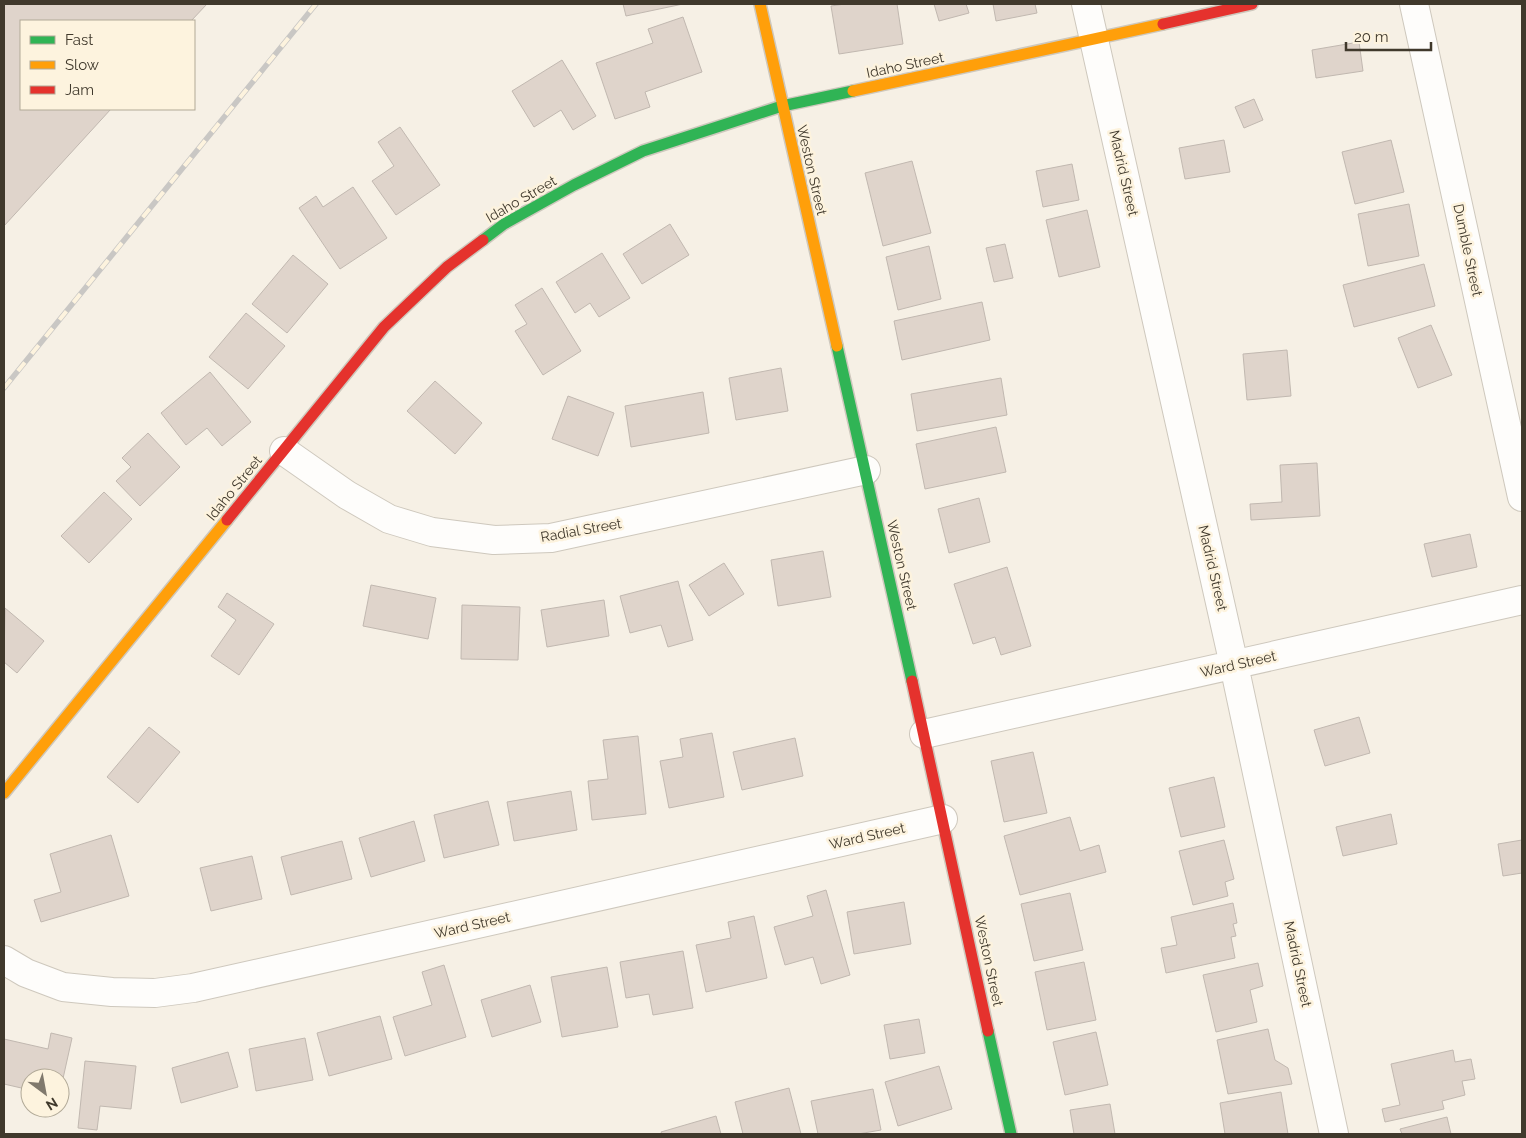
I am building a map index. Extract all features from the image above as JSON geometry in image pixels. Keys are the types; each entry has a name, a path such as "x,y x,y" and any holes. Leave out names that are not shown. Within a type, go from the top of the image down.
{"street":[{"name":"Weston Street","path":"760,4 866,470 1011,1134"},
{"name":"Madrid Street","path":"1086,4 1234,665 1334,1134"},
{"name":"Idaho Street","path":"4,793 384,327 446,267 504,224 643,151 782,106 1094,40 1252,4"},
{"name":"Dumble Street","path":"1414,4 1522,497"},
{"name":"Radial Street","path":"284,451 347,495 389,519 432,532 494,540 551,538 866,470"},
{"name":"Ward Street","path":"924,734 1522,600"},
{"name":"Ward Street","path":"4,960 26,974 62,987 155,994 193,988 942,819"}],"building":[{"path":"4,4 207,4 192,20 20,20 20,110 110,110 4,226"},
{"path":"623,4 683,4 626,16"},
{"path":"845,4 897,4 903,44 839,54 831,6"},
{"path":"934,4 966,4 969,13 939,21"},
{"path":"993,4 1035,4 1037,13 996,21"},
{"path":"683,17 702,72 645,92 650,107 615,119 596,63 653,43 648,29"},
{"path":"1359,42 1363,71 1316,78 1312,50"},
{"path":"562,60 596,116 573,130 561,110 534,127 512,91"},
{"path":"1254,99 1263,120 1244,128 1235,107"},
{"path":"400,127 440,185 396,215 372,181 394,166 378,142"},
{"path":"1224,140 1230,172 1185,179 1179,148"},
{"path":"1391,140 1404,192 1355,204 1342,152"},
{"path":"912,161 931,233 883,246 865,173"},
{"path":"1072,164 1079,200 1043,207 1036,171"},
{"path":"353,187 387,238 340,269 299,208 316,196 323,207"},
{"path":"1409,204 1419,256 1368,266 1358,214"},
{"path":"1087,210 1100,267 1059,277 1046,220"},
{"path":"670,224 689,255 642,284 623,254"},
{"path":"1005,244 1013,278 994,282 986,248"},
{"path":"929,246 941,299 898,310 886,257"},
{"path":"602,253 630,298 599,317 590,303 575,313 556,282"},
{"path":"293,255 328,284 287,333 252,304"},
{"path":"1424,264 1435,306 1354,327 1343,285"},
{"path":"542,288 581,351 543,375 515,331 527,324 515,305"},
{"path":"982,302 990,340 902,360 894,321"},
{"path":"246,313 285,346 248,389 209,357"},
{"path":"1431,325 1452,375 1418,388 1398,338"},
{"path":"1287,350 1291,396 1247,400 1243,354"},
{"path":"781,368 788,411 736,420 729,378"},
{"path":"210,372 251,422 222,446 207,428 186,445 161,413"},
{"path":"1001,378 1007,415 917,431 911,394"},
{"path":"435,381 482,423 455,454 407,411"},
{"path":"703,392 709,433 631,447 625,406"},
{"path":"568,396 614,413 598,456 552,439"},
{"path":"996,427 1006,472 925,489 916,444"},
{"path":"148,433 180,467 140,506 116,481 131,467 122,458"},
{"path":"1317,463 1320,516 1251,520 1250,504 1282,502 1280,465"},
{"path":"104,492 132,519 89,563 61,536"},
{"path":"979,498 990,542 949,553 938,509"},
{"path":"1470,534 1477,567 1432,577 1424,544"},
{"path":"823,551 831,597 778,606 771,560"},
{"path":"724,563 744,594 709,616 689,585"},
{"path":"1007,567 1031,646 1001,655 995,637 973,644 954,584"},
{"path":"678,581 693,640 668,647 661,625 630,633 620,596"},
{"path":"371,585 436,598 428,639 363,626"},
{"path":"227,593 274,624 239,675 211,656 236,620 218,607"},
{"path":"604,600 609,636 547,647 541,610"},
{"path":"462,605 520,607 518,660 461,659"},
{"path":"5,608 44,641 17,673 4,662"},
{"path":"1359,717 1370,753 1325,766 1314,730"},
{"path":"149,727 180,752 138,803 107,777"},
{"path":"712,733 724,797 669,808 660,761 683,757 680,739"},
{"path":"638,736 646,814 592,820 588,781 608,779 603,740"},
{"path":"795,738 803,776 742,790 733,752"},
{"path":"1033,752 1047,813 1004,822 991,761"},
{"path":"1214,777 1225,827 1181,837 1169,788"},
{"path":"571,791 577,830 514,841 507,802"},
{"path":"488,801 499,845 444,858 434,815"},
{"path":"1391,814 1397,844 1343,856 1336,827"},
{"path":"1070,817 1080,851 1099,845 1106,872 1020,895 1004,836"},
{"path":"414,821 425,861 371,877 359,838"},
{"path":"111,835 129,896 41,922 34,900 61,892 50,854"},
{"path":"1224,840 1234,879 1225,882 1228,896 1193,905 1179,851"},
{"path":"1522,840 1522,873 1503,876 1498,844"},
{"path":"342,841 352,879 291,895 281,857"},
{"path":"252,856 262,899 211,911 200,868"},
{"path":"826,890 850,975 821,984 813,957 785,965 774,927 813,916 807,896"},
{"path":"1070,893 1083,950 1034,961 1021,904"},
{"path":"904,902 911,944 854,954 847,912"},
{"path":"1233,903 1237,923 1233,924 1236,936 1231,937 1235,958 1166,973 1161,948 1177,945 1171,917"},
{"path":"754,916 767,978 706,992 696,945 731,938 728,922"},
{"path":"683,951 693,1008 653,1015 649,994 626,998 620,962"},
{"path":"1084,962 1096,1020 1047,1030 1035,972"},
{"path":"1258,963 1263,986 1250,990 1257,1022 1216,1032 1203,975"},
{"path":"444,965 466,1037 405,1056 393,1017 432,1005 422,972"},
{"path":"607,967 618,1027 562,1037 551,977"},
{"path":"530,985 541,1022 492,1037 481,1000"},
{"path":"380,1016 392,1059 329,1076 317,1033"},
{"path":"919,1019 925,1053 890,1059 884,1025"},
{"path":"1268,1029 1275,1060 1288,1068 1292,1084 1228,1094 1217,1040"},
{"path":"1096,1032 1108,1085 1065,1095 1053,1042"},
{"path":"51,1033 72,1038 65,1068 20,1068 20,1088 4,1084 4,1039 48,1049"},
{"path":"305,1038 313,1080 256,1091 249,1049"},
{"path":"1453,1050 1455,1062 1471,1059 1475,1079 1462,1081 1465,1095 1442,1101 1444,1109 1385,1122 1382,1109 1400,1105 1391,1064"},
{"path":"228,1052 238,1087 181,1103 172,1068"},
{"path":"85,1061 136,1066 131,1109 100,1106 97,1130 78,1128"},
{"path":"939,1066 952,1109 898,1126 885,1082"},
{"path":"789,1088 801,1134 743,1134 735,1102"},
{"path":"873,1089 881,1130 858,1134 818,1134 811,1101"},
{"path":"1281,1092 1288,1134 1225,1134 1220,1103"},
{"path":"1110,1104 1115,1134 1074,1134 1070,1110"},
{"path":"716,1116 721,1134 662,1134 661,1132"},
{"path":"1447,1117 1451,1134 1402,1134 1400,1129"}],"railway":[{"path":"4,388 316,4"}],"traffic: fast":[{"path":"483,240 504,224 574,185 643,151 782,106 853,91"},
{"path":"837,346 912,681"},
{"path":"988,1031 1011,1134"}],"traffic: slow":[{"path":"760,4 837,346"},
{"path":"853,91 1163,24"},
{"path":"4,793 227,520"}],"traffic: jam":[{"path":"1163,24 1252,4"},
{"path":"227,520 384,327 447,267 483,240"},
{"path":"912,681 988,1031"}]}
